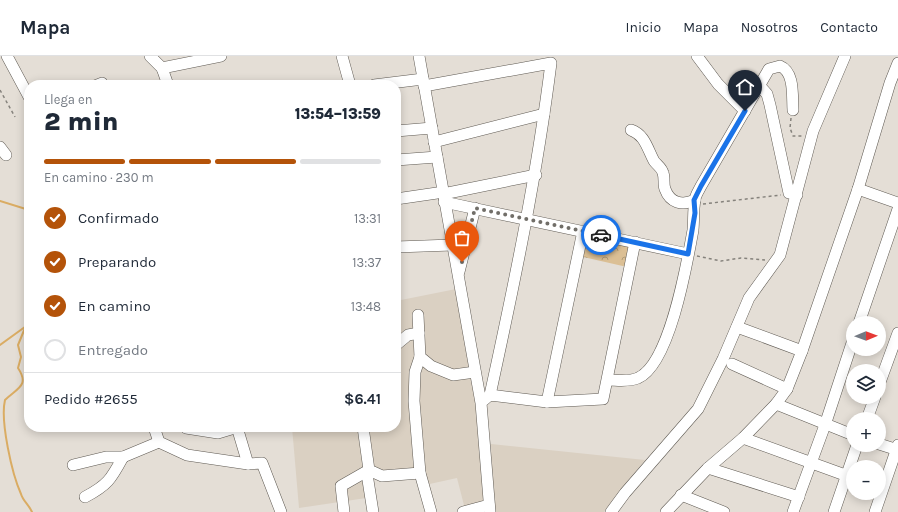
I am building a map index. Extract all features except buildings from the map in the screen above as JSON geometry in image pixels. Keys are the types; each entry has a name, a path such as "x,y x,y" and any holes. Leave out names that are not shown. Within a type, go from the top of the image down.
{"street":[{"path":"8,56 24,87"},
{"path":"150,56 162,68 166,80"},
{"path":"162,68 221,56"},
{"path":"342,56 349,80"},
{"path":"419,56 437,158 442,196 481,403 489,509 463,512"},
{"path":"697,56 718,84 745,111"},
{"path":"611,512 625,493 698,409 752,293 784,248 794,195 813,132 845,56"},
{"path":"401,84 424,83 550,63 536,175 490,395 481,403"},
{"path":"666,512 708,468 743,438 776,404 787,389 802,351 858,189 890,83 898,63"},
{"path":"608,380 636,380 648,371 663,347 672,322 693,230 695,202 701,186 769,69 778,66 783,68 788,74 791,83 792,110"},
{"path":"759,84 766,94 770,105 794,195"},
{"path":"434,142 544,114"},
{"path":"401,131 432,128"},
{"path":"631,130 638,133 643,138 655,162 663,173 665,188 669,196 680,204 695,202"},
{"path":"401,160 437,158"},
{"path":"401,199 442,196 536,175"},
{"path":"858,189 898,203"},
{"path":"442,196 475,208 688,254"},
{"path":"458,275 475,208"},
{"path":"861,316 898,208"},
{"path":"547,402 583,231"},
{"path":"490,395 547,402 603,399 635,242"},
{"path":"401,247 452,245"},
{"path":"418,315 420,357 415,372 414,401 420,476 431,512"},
{"path":"737,327 802,351"},
{"path":"401,341 408,335 419,333"},
{"path":"886,366 898,333"},
{"path":"793,512 825,425 848,356"},
{"path":"420,357 431,366 453,375 475,372"},
{"path":"732,364 787,389"},
{"path":"776,404 846,432"},
{"path":"156,432 159,442"},
{"path":"239,432 248,464"},
{"path":"363,432 369,470 367,474 373,512"},
{"path":"743,438 811,464 845,475"},
{"path":"73,466 106,457 123,456 159,442 187,455 248,464 262,463 281,512"},
{"path":"875,512 897,448 886,446"},
{"path":"834,512 845,475 854,452"},
{"path":"85,497 105,486 112,477 123,456"},
{"path":"708,468 799,497"},
{"path":"369,470 382,476 420,476"},
{"path":"344,512 341,486 369,470"},
{"path":"681,495 724,512"}],"path":[{"path":"0,90 15,117"},
{"path":"792,110 791,133 793,136 801,136"},
{"path":"695,202 794,195"},
{"path":"688,254 721,261 741,258 776,261"}],"shaded area":[{"path":"456,289 477,402 485,504 465,509 457,478 425,485 423,476 371,480 373,497 299,508 292,432 401,432 401,300"},
{"path":"491,444 645,460 604,512 493,512"}],"green space":[{"path":"583,236 631,246 627,267 579,256"}],"waterway":[{"path":"0,201 24,208"},
{"path":"0,345 24,328"},
{"path":"24,330 18,345 21,357 18,368 23,379 18,389 5,400 4,421 5,434 14,474 22,496 32,512"}],"way so far":[{"path":"462,262 475,208 601,235"}],"route":[{"path":"601,235 688,254 695,213 694,200 745,111"}]}
